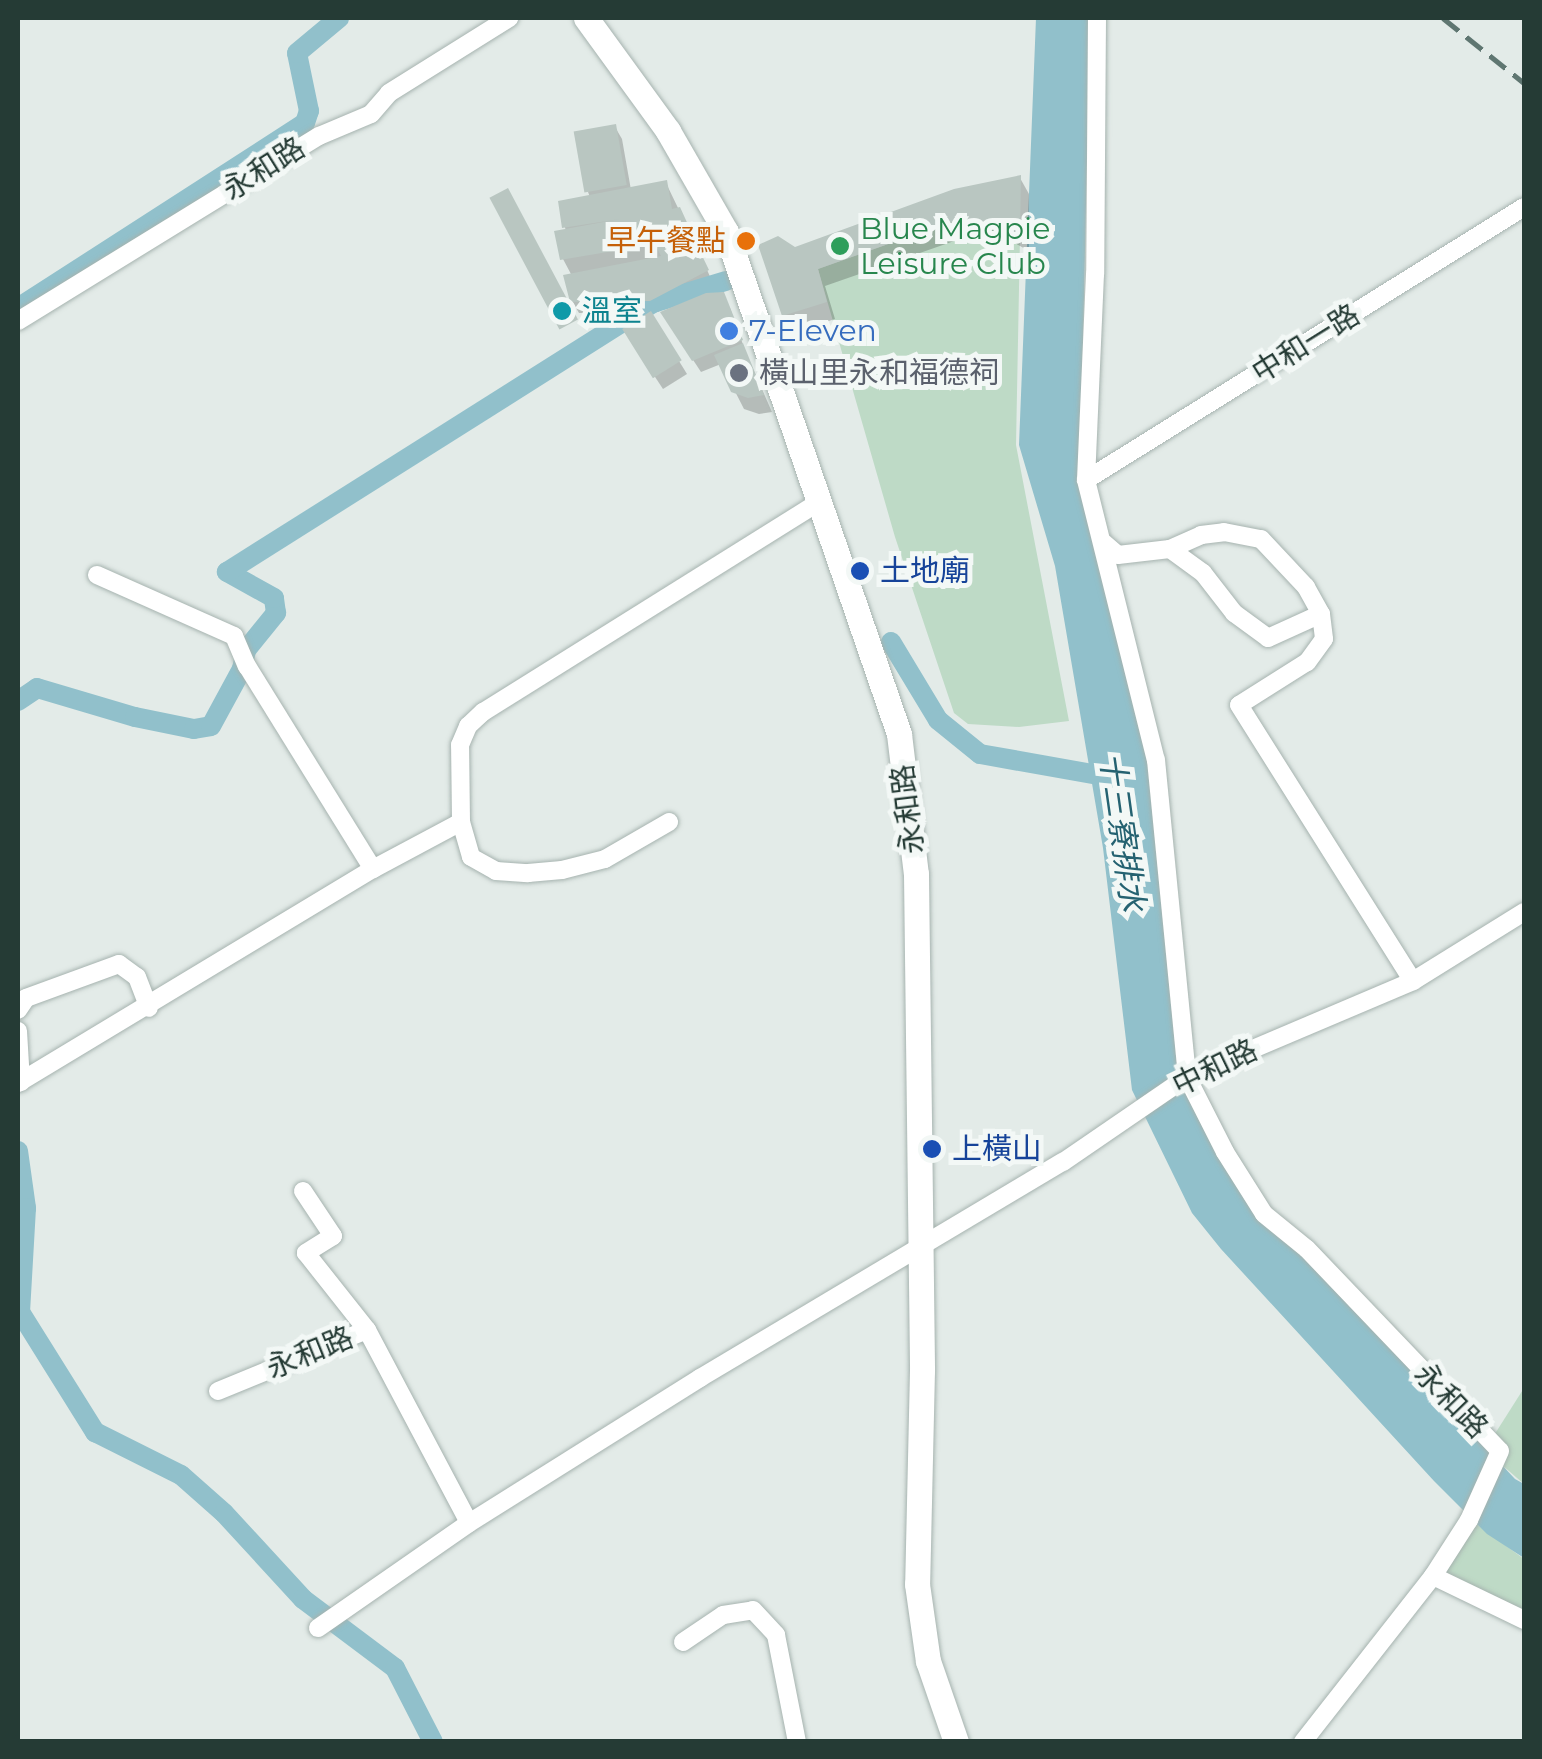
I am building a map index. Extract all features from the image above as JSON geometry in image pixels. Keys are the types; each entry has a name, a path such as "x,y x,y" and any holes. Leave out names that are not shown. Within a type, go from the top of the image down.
{"main road":[{"name":"永和路","path":"586,18 668,131 726,232 900,734 916,874 922,1370 917,1584 928,1661 956,1742"}],"street":[{"name":"永和路","path":"18,321 319,136 371,114 389,93 509,18"},
{"path":"1097,18 1095,274 1086,480 1156,760 1184,1079"},
{"name":"中和一路","path":"1086,480 1524,207"},
{"path":"669,822 605,859 562,870 496,870 471,857 461,822 460,745 468,726 483,712 819,502"},
{"path":"1104,544 1118,555 1170,549 1201,536 1224,532 1261,538 1306,587 1322,614 1324,639 1307,662 1238,704 1414,981"},
{"path":"1170,549 1203,572 1234,613 1268,638 1322,614"},
{"path":"97,575 234,636 244,659 373,868"},
{"path":"18,1031 19,1082 149,1008 373,868 461,822"},
{"name":"中和路","path":"920,1250 1184,1079 1414,981 1524,912"},
{"path":"18,1010 26,998 119,964 137,977 149,1008"},
{"name":"永和路","path":"1184,1079 1264,1214 1307,1249 1500,1451 1470,1520 1433,1576 1303,1742"},
{"path":"303,1191 333,1236 306,1252 367,1330"},
{"path":"318,1628 469,1524 684,1388 920,1250"},
{"name":"永和路","path":"218,1391 367,1330 469,1524"},
{"path":"1433,1576 1524,1620"},
{"path":"683,1642 723,1615 753,1610 776,1634 796,1742"}],"green space":[{"path":"950,222 995,222 1020,236 1016,445 1069,721 1019,727 968,724 954,713 895,537 818,269"},
{"path":"1524,1388 1524,1484 1502,1465 1491,1440"},
{"path":"1471,1520 1524,1559 1524,1619 1435,1575"}],"water":[{"name":"十三寮排水","path":"1036,18 1090,18 1080,482 1150,760 1177,1067 1202,1125 1304,1254 1515,1479 1524,1484 1524,1558 1487,1534 1434,1481 1221,1249 1192,1213 1132,1090 1103,848 1055,566 1019,445"}],"building":[{"path":"616,124 627,185 584,193 574,131"},
{"name":"Blue Magpie Leisure Club","path":"1021,175 1020,236 995,222 950,222 818,269 827,302 782,316 758,245 778,236 795,247 954,189"},
{"path":"667,180 672,209 680,207 690,229 684,231 689,244 695,241 709,270 650,301 570,302 563,275 661,256 655,244 560,260 554,231 620,219 562,228 558,201"},
{"path":"508,188 578,320 559,329 489,198"},
{"path":"724,292 743,340 692,361 660,312 706,293"},
{"path":"651,311 682,360 653,378 622,329"},
{"name":"橫山里永和福德祠","path":"743,343 764,395 748,398 731,392 714,355"}],"waterway":[{"path":"18,308 305,123 309,111 297,53 339,18"},
{"path":"18,701 37,688 135,717 194,729 211,726 242,669 246,650 276,613 274,598 227,572 653,303 726,281"},
{"name":"十三寮排水","path":"891,642 938,720 980,754 1115,778"},
{"path":"18,1151 26,1208 20,1312 95,1432 181,1475 224,1513 303,1599 395,1668 433,1742"},
{"path":"18,1184 26,1196"}],"railway":[{"path":"1443,18 1524,83"}],"place":[{"name":"早午餐點","path":"746,241"},
{"name":"Blue Magpie Leisure Club","path":"840,246"},
{"name":"溫室","path":"562,311"},
{"name":"7-Eleven","path":"729,331"},
{"name":"橫山里永和福德祠","path":"739,373"},
{"name":"土地廟","path":"860,571"},
{"name":"上橫山","path":"932,1149"}]}
